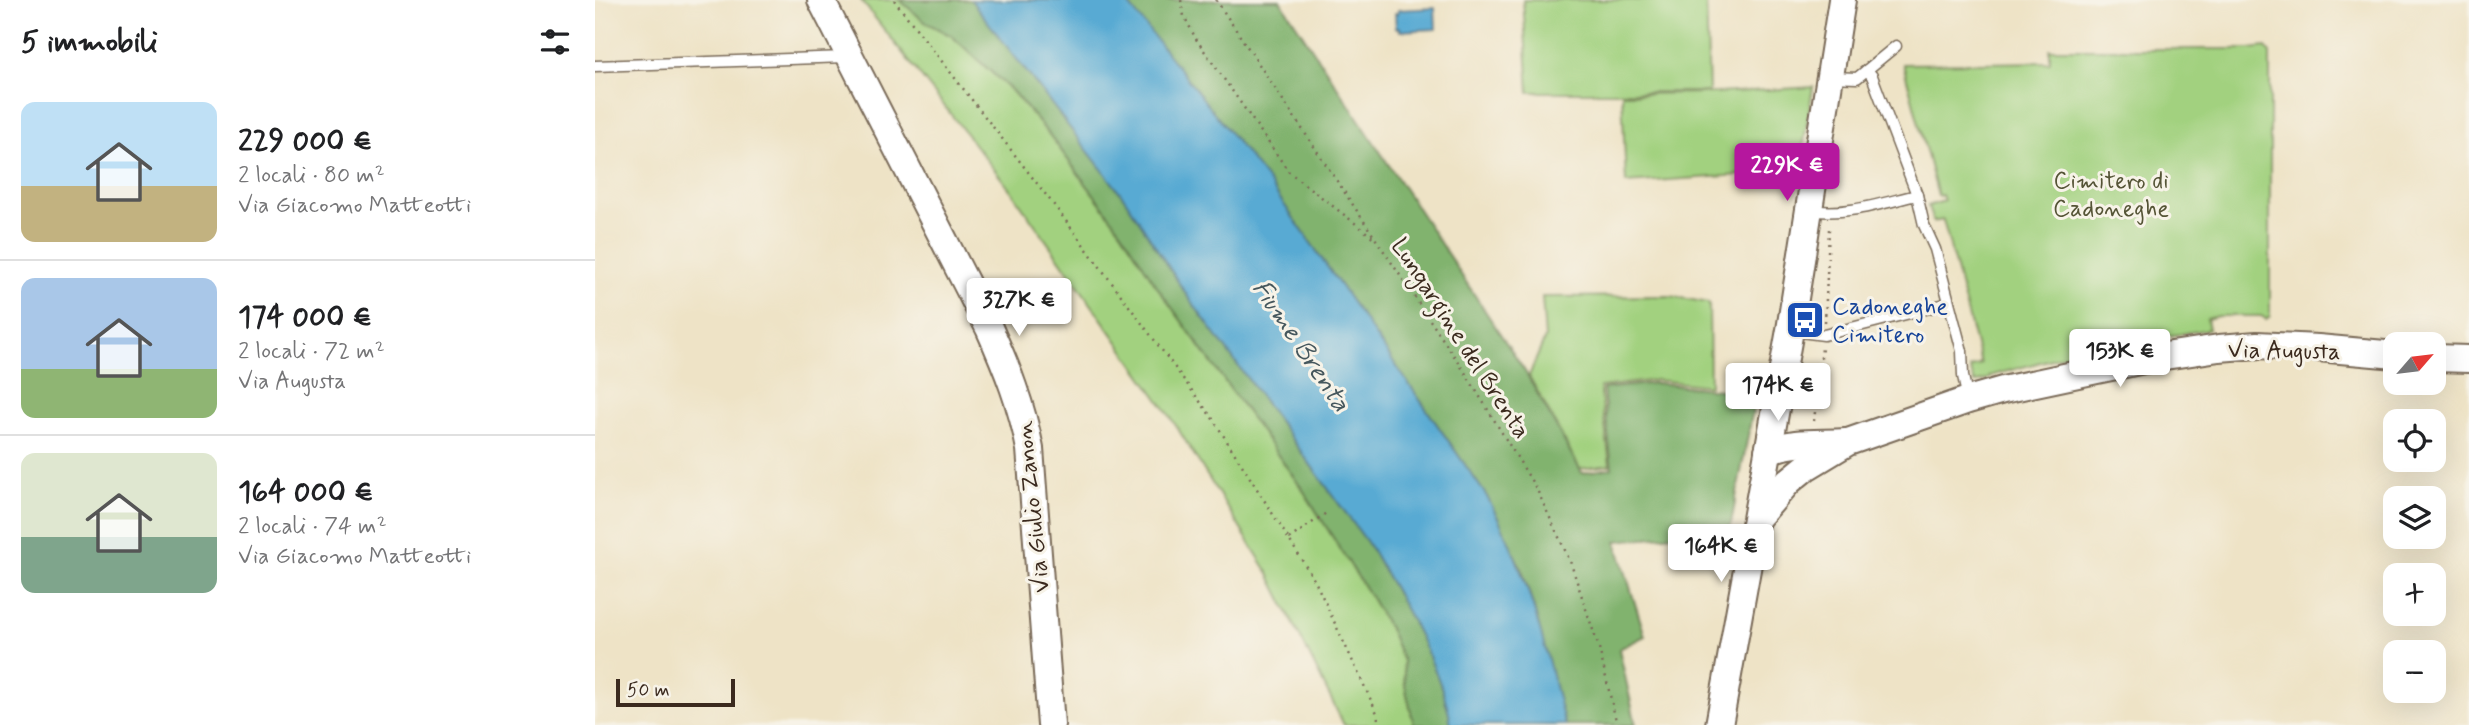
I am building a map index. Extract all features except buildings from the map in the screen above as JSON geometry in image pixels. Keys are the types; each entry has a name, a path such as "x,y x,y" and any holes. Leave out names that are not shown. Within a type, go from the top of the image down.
{"street":[{"name":"Via Giulio Zanon","path":"821,0 989,328 1011,377 1024,417 1030,449 1051,725"},
{"path":"1719,725 1790,330 1842,0"},
{"name":"Via Augusta","path":"1756,519 1789,481 1848,442 1968,400 2134,362 2219,348 2257,345 2383,354"},
{"path":"2447,358 2469,359"},
{"path":"1775,413 1783,424 1808,431"},
{"name":"Via Augusta","path":"1768,452 1808,431 1811,444 1848,442"},
{"path":"1768,452 1790,464 1805,468"}],"lane":[{"path":"1831,77 1857,78 1896,46"},
{"path":"595,66 850,57"},
{"path":"1867,70 1872,76 1917,195 1924,225 1935,249 1962,351 1968,400"},
{"path":"1810,210 1829,213 1917,195"},
{"path":"1790,330 1824,335 1949,303"}],"path":[{"path":"894,0 983,112 1213,419 1315,581 1377,713 1379,725"},
{"path":"1181,0 1184,16 1196,39 1289,172 1378,241"},
{"name":"Lungargine del Brenta","path":"1216,0 1466,374 1537,490 1570,561 1599,648 1616,725"},
{"path":"1808,431 1822,348"},
{"path":"1289,539 1329,511"}],"green space":[{"path":"861,0 900,0 925,22 952,36 1012,91 1048,133 1122,232 1160,291 1303,490 1370,596 1390,630 1403,661 1414,725 1344,725 1269,574 1168,413 1012,192"},
{"path":"900,0 971,0 1125,199 1188,297 1367,542 1429,655 1451,725 1414,725 1403,661 1390,630 1370,596 1303,490 1160,291 1122,232 1048,133 1012,91 952,36 925,22"},
{"path":"1125,0 1280,0 1526,373 1582,473 1612,468 1603,389 1655,383 1756,394 1730,529 1616,541 1645,636 1619,649 1636,725 1565,725 1522,570 1486,495 1267,180"},
{"path":"1523,0 1706,0 1709,92 1529,92"},
{"name":"Cimitero di Cadoneghe","path":"2265,47 2270,53 2270,316 2266,319 2261,316 2218,316 2207,319 2209,329 2129,343 2127,338 1990,376 1975,383 1970,368 1981,364 1943,220 1933,222 1928,206 1944,201 1942,195 1938,196 1903,64 2050,62 2050,49"},
{"path":"1813,87 1799,171 1626,183 1622,94 1718,93"},
{"path":"1671,296 1709,303 1710,386 1656,380 1600,387 1610,465 1580,469 1529,376 1545,338 1542,297"}],"water":[{"name":"Fiume Brenta","path":"971,0 1125,0 1267,180 1486,495 1501,523 1524,579 1565,725 1451,725 1429,655 1367,542 1188,297 1125,199"},
{"path":"1435,8 1436,29 1400,31 1400,27 1396,28 1395,13 1398,13 1398,10"}],"place":[{"name":"Cadoneghe Cimitero","path":"1805,320"}]}
